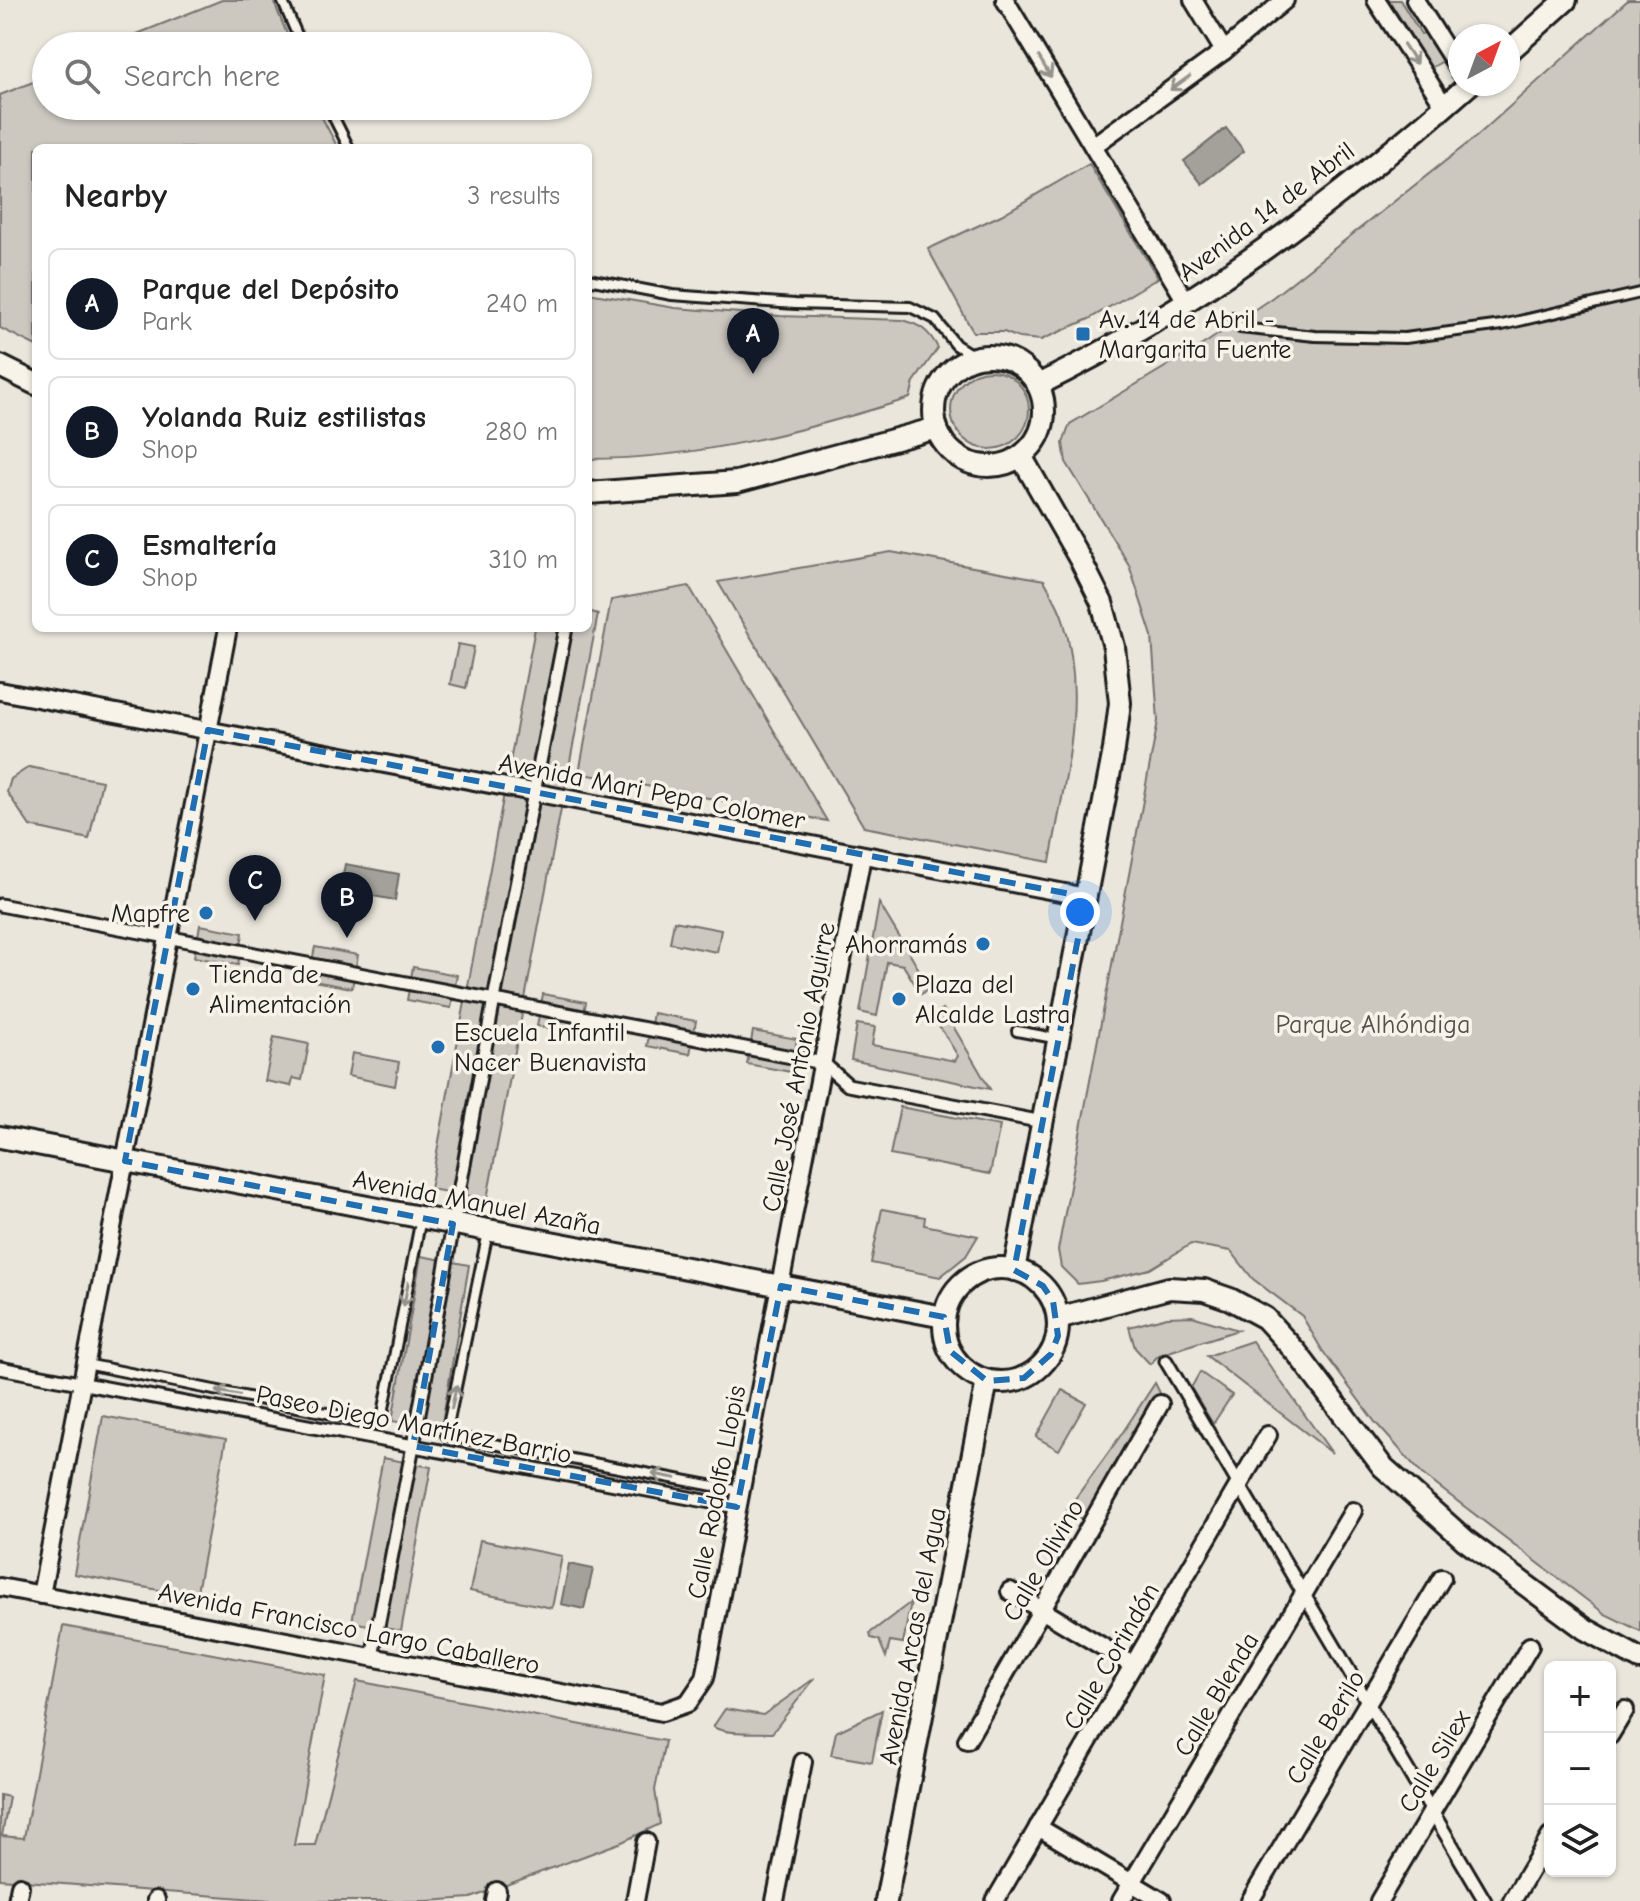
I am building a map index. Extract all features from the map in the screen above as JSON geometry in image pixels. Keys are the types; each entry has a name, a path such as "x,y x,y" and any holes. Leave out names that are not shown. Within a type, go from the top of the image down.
{"street":[{"path":"1005,0 1187,303"},
{"path":"1193,0 1224,51"},
{"path":"1093,146 1224,51 1285,0"},
{"path":"1376,0 1445,107"},
{"path":"1415,0 1448,51"},
{"path":"1520,41 1566,0"},
{"name":"Avenida 14 de Abril","path":"1038,385 1103,352 1187,303 1311,213 1445,107 1454,96"},
{"path":"994,356 1012,360 1027,371 1038,385 1044,400 1040,432 1021,456 1006,463 989,466 972,463 957,455 945,443 937,428 934,410 937,392 946,376 959,364 975,357 994,356"},
{"path":"0,366 32,382"},
{"path":"592,493 737,482 937,428"},
{"path":"1014,1270 1114,750 1120,703 1114,647 1102,603 1021,456"},
{"path":"41,1595 227,632"},
{"path":"372,1657 565,632"},
{"name":"Avenida Mari Pepa Colomer","path":"0,691 1086,897"},
{"name":"Calle José Antonio Aguirre","path":"781,1286 862,856"},
{"path":"0,905 823,1063 848,1085 1043,1122"},
{"name":"Avenida Manuel Azaña","path":"0,1137 944,1317"},
{"path":"993,1269 1014,1270 1029,1275 1043,1286 1053,1301 1058,1318 1058,1336 1051,1354 1040,1368 1024,1378 1006,1382 987,1381 972,1374 955,1358 945,1336 944,1317 960,1286 975,1275 993,1269"},
{"name":"Calle Rodolfo Llopis","path":"688,1703 705,1678 781,1286"},
{"path":"1058,1318 1169,1288 1204,1290 1230,1299 1265,1318 1297,1353 1382,1466 1477,1549 1585,1629 1640,1659"},
{"path":"1166,1361 1485,1901"},
{"name":"Paseo Diego Martínez Barrio","path":"0,1368 413,1446 739,1499"},
{"name":"Avenida Arcas del Agua","path":"886,1901 987,1381"},
{"name":"Calle Olivino","path":"967,1740 1160,1404"},
{"name":"Calle Corindón","path":"995,1901 1268,1435"},
{"name":"Calle Blenda","path":"1121,1901 1353,1511"},
{"name":"Calle Berilo","path":"1250,1901 1442,1578"},
{"name":"Avenida Francisco Largo Caballero","path":"0,1587 662,1712 688,1703"},
{"path":"1010,1591 1133,1665"},
{"name":"Calle Silex","path":"1379,1901 1530,1646"},
{"path":"1611,1733 1625,1710"},
{"path":"775,1901 803,1762"},
{"path":"1038,1827 1162,1901"},
{"path":"635,1901 646,1842"},
{"path":"1512,1901 1544,1847"}],"lane":[{"path":"282,0 296,32"},
{"path":"335,120 347,144"},
{"path":"592,280 672,295 795,304 910,307 935,319 956,345 975,357"},
{"path":"1233,317 1240,328 1315,336 1405,338 1502,325 1640,293"},
{"path":"1017,1031 1059,1039"},
{"path":"86,1364 381,1424 421,1217"},
{"path":"488,1230 446,1435 739,1499"}],"highlighted area":[{"path":"208,730 1086,897 1014,1270 1043,1286 1053,1301 1058,1336 1051,1354 1024,1378 987,1381 950,1351 944,1317 781,1286 737,1507 413,1446 453,1224 125,1161"}],"green space":[{"path":"222,0 273,0 286,32 142,32"},
{"path":"1389,0 1400,0 1421,34 1426,32 1443,61 1426,71 1409,42 1413,39"},
{"name":"Parque Alhóndiga","path":"1628,0 1640,0 1640,1631 1605,1614 1422,1474 1375,1422 1322,1350 1302,1316 1253,1279 1231,1251 1191,1244 1150,1269 1078,1284 1061,1267 1058,1250 1158,721 1152,636 1129,565 1066,462 1063,443 1070,424 1207,342 1273,297 1477,136"},
{"path":"32,82 32,120 323,120 336,144 32,144 32,344 0,328 0,95"},
{"path":"1089,164 1158,278 1089,319 1041,340 1019,338 1004,332 973,332 928,249 1001,215"},
{"path":"592,294 675,308 780,316 903,320 924,330 938,348 914,382 910,398 751,441 629,458 592,459"},
{"path":"990,371 1005,374 1018,382 1026,395 1029,410 1026,425 1018,438 1005,446 990,449 975,446 962,438 954,425 951,410 954,395 962,382 975,374"},
{"path":"891,552 1044,580 1055,600 1070,649 1074,710 1067,771 1050,862 864,827 718,582"},
{"path":"689,586 827,821 579,773 611,600"},
{"path":"592,612 598,614 487,1199 430,1189 534,632 592,632"},
{"path":"458,644 474,647 466,688 450,684"},
{"path":"29,767 102,781 89,839 30,826 7,792 11,779"},
{"path":"879,903 930,988 921,994 903,965 887,962 877,1016 860,1012"},
{"path":"674,921 721,930 717,952 670,943"},
{"path":"200,925 243,933 238,965 194,957"},
{"path":"315,947 358,955 352,988 308,980"},
{"path":"413,967 457,975 451,1008 407,1000"},
{"path":"543,994 586,1002 580,1034 537,1026"},
{"path":"943,1009 990,1089 851,1060 857,1024 875,1027 872,1045 955,1061 958,1056 933,1016"},
{"path":"653,1013 696,1021 690,1054 647,1046"},
{"path":"753,1031 797,1039 791,1072 747,1064"},
{"path":"274,1037 309,1044 302,1080 293,1078 291,1086 265,1081"},
{"path":"352,1053 399,1062 395,1086 348,1076"},
{"path":"900,1107 1000,1126 990,1174 890,1155"},
{"path":"882,1209 925,1217 924,1225 978,1236 966,1256 940,1277 871,1263"},
{"path":"421,1256 469,1265 441,1429 392,1421"},
{"path":"1192,1316 1238,1330 1159,1355 1150,1364 1135,1348 1129,1327 1167,1317"},
{"path":"1252,1341 1332,1453 1207,1356"},
{"path":"1200,1372 1232,1395 1213,1424 1191,1388"},
{"path":"1155,1383 1160,1393 1086,1521 1067,1510 1121,1435"},
{"path":"1062,1390 1086,1403 1059,1450 1036,1437"},
{"path":"103,1416 226,1439 196,1597 74,1574"},
{"path":"383,1458 431,1467 401,1631 352,1622"},
{"path":"480,1540 562,1556 552,1608 470,1591"},
{"path":"911,1602 903,1643 890,1641 886,1657 879,1640 871,1638 870,1633"},
{"path":"63,1626 325,1675 294,1845 315,1845 357,1681 665,1741 655,1790 660,1824 622,1842 471,1898 282,1901 0,1879 0,1795 9,1797 2,1836 24,1838"},
{"path":"815,1678 772,1733 734,1732 713,1727 725,1709 763,1715"},
{"path":"882,1710 872,1762 831,1755 836,1732"}],"shaded area":[{"path":"1226,128 1244,151 1202,184 1184,161"},
{"path":"345,864 399,874 395,900 340,890"},
{"path":"569,1564 593,1569 584,1609 561,1604"}],"place":[{"name":"Av. 14 de Abril - Margarita Fuente","path":"1083,334"},
{"name":"Parque del Depósito","path":"753,374"},
{"name":"Mapfre","path":"206,913"},
{"name":"Esmaltería","path":"255,921"},
{"name":"Yolanda Ruiz estilistas","path":"347,938"},
{"name":"Ahorramás","path":"983,944"},
{"name":"Tienda de Alimentación","path":"193,989"},
{"name":"Plaza del Alcalde Lastra","path":"899,999"},
{"name":"Escuela Infantil Nacer Buenavista","path":"438,1047"}]}
